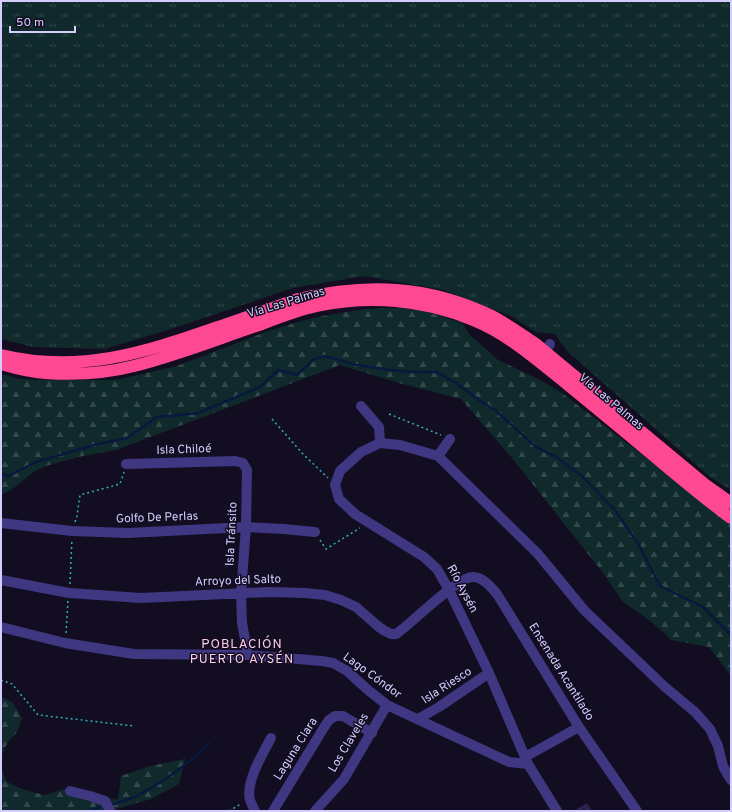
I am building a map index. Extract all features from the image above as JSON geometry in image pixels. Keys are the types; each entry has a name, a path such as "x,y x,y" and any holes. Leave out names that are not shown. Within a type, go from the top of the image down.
{"highway":[{"name":"Vía Las Palmas","path":"1,355 25,360 62,362 100,360 120,357 180,340 298,299 334,292 374,288 420,293 460,303 476,309 548,347 658,445 707,486 731,503"},
{"name":"Vía Las Palmas","path":"1,364 44,373 110,370 133,366 172,354 317,306 349,301 372,300 395,301 424,305 447,310 474,320 499,333 518,346 731,518"}],"street":[{"path":"361,406 378,427 380,443"},
{"path":"438,456 450,439"},
{"path":"335,485 340,471 362,452 380,443 400,445 438,456 538,554 584,610 665,687 695,712 710,729 718,746 723,766 731,780"},
{"name":"Isla Chiloé","path":"126,464 235,461 243,463"},
{"name":"Isla Tránsito","path":"243,463 247,470 246,527 241,592 242,623 248,655"},
{"name":"Río Aysén","path":"335,485 339,499 355,514 424,557 438,570 489,674 527,761 557,811"},
{"name":"Golfo De Perlas","path":"1,522 72,532 128,534 246,527 315,532"},
{"name":"Ensenada Acantilado","path":"449,590 464,579 472,577 488,583 497,594 579,727 637,811"},
{"name":"Arroyo del Salto","path":"1,580 69,593 141,598 241,592 305,593 325,595 356,607 379,627 391,634 396,634 449,590"},
{"name":"Lago Cóndor","path":"1,627 65,643 134,654 248,655 322,660 333,663 347,672 387,705 509,762 527,761"},
{"name":"Isla Riesco","path":"418,719 489,674"},
{"name":"Los Claveles","path":"315,811 344,779 387,705"},
{"name":"Laguna Clara","path":"273,811 329,720 335,716 342,716 372,733"},
{"path":"527,761 579,727"},
{"path":"255,811 249,799 250,782 259,759 271,738"},
{"path":"70,791 105,801 110,811"}],"path":[{"path":"389,414 450,439"},
{"path":"272,419 303,454 335,485"},
{"path":"72,532 77,516 80,495 120,484 126,464"},
{"path":"315,532 326,549 369,522"},
{"path":"1,680 12,684 38,715 134,726"},
{"path":"229,811 249,799"}],"green space":[{"path":"1,1 731,1 731,490 710,477 567,351 555,334 536,332 511,316 444,290 364,276 293,288 168,330 104,349 33,347 1,339"},
{"path":"402,308 425,311 462,323 470,335 498,360 542,381 562,393 731,523 731,676 709,647 671,640 644,616 623,602 604,574 512,458 461,399 399,383 340,365 116,450 78,457 46,466 35,471 11,490 1,495 1,374 20,379 116,380 177,366 266,332 301,321 358,310"},
{"path":"1,696 13,703 22,718 17,732 8,742 3,752 1,762"},
{"path":"185,759 179,784 151,799 110,811 1,811 1,767 7,782 22,789 44,795 69,788 118,800 121,776 150,766"}],"building":[{"path":"587,804 591,811 575,811"}],"waterway":[{"path":"1,474 8,476 36,462 98,444 127,438 157,417 198,413 260,387 278,370 297,375 314,359 325,356 356,365 390,370 437,372 456,383 495,410 536,447 556,457 582,476 614,509 639,545 660,586 703,607 731,635"},
{"path":"111,805 135,797 155,786 184,766 210,743"},
{"path":"88,811 100,807"}],"district":[{"name":"POBLACIÓN PUERTO AYSÉN","path":"242,652"}]}
